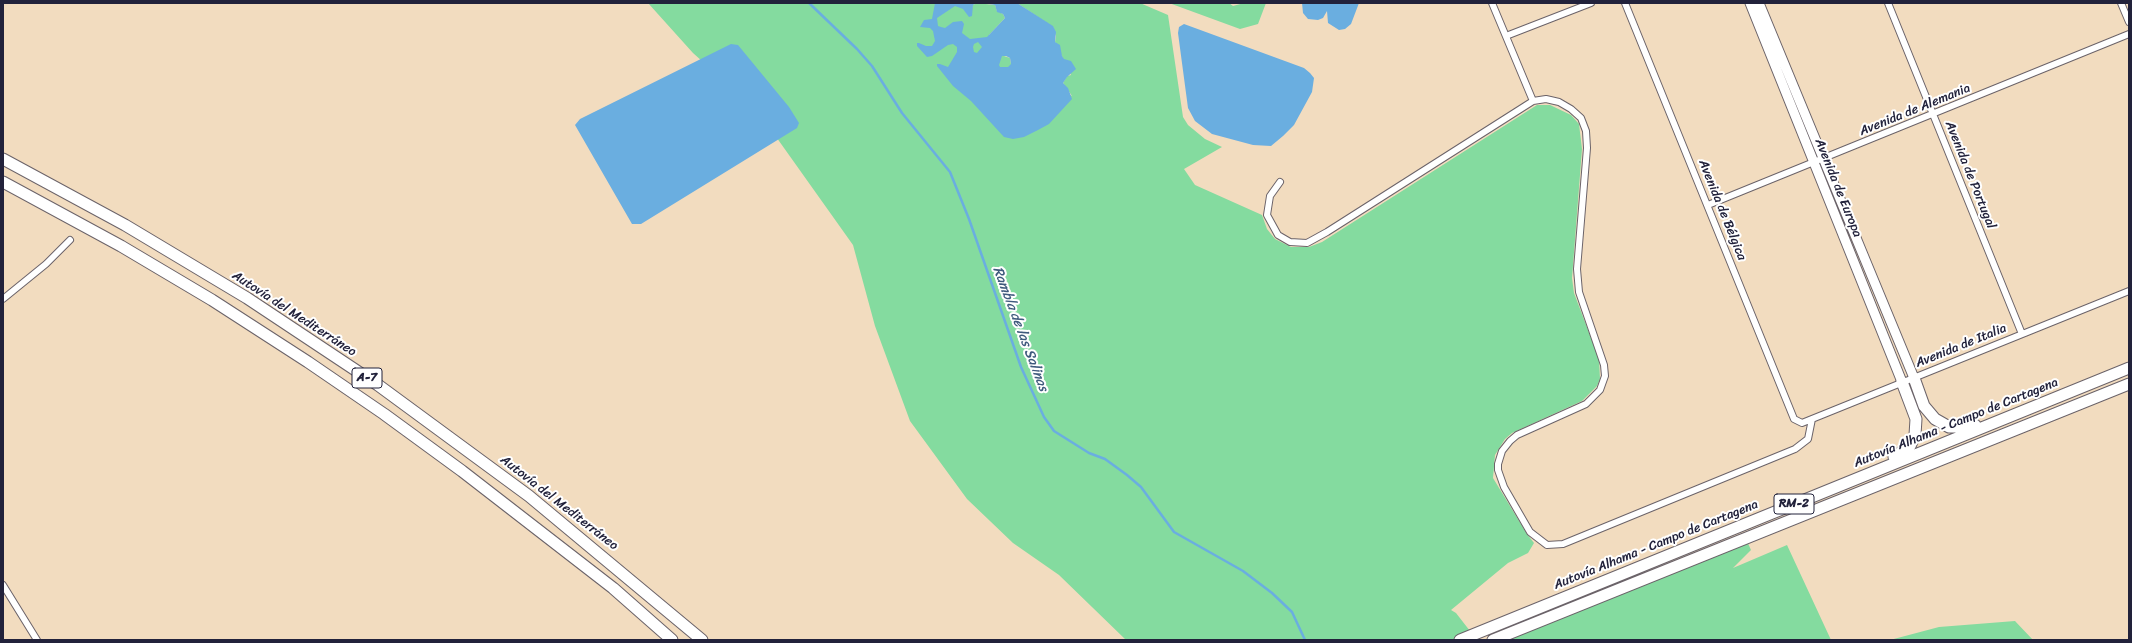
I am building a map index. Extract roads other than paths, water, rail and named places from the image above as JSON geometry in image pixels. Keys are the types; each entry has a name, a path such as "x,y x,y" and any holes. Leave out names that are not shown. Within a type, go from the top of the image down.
{"highway":[{"name":"Autovía del Mediterráneo","path":"3,159 125,225 253,302 378,385 530,496 702,640"},
{"name":"A-7","path":"3,182 121,246 212,300 308,362 462,471 613,588 672,640"},
{"name":"Autovía Alhama - Campo de Cartagena","path":"1460,640 2129,368"},
{"path":"1914,378 1924,406 1935,419 1949,427 1965,427 1979,424 2074,385 2084,386"},
{"path":"1870,473 1875,466 1900,455 1910,446 1915,435 1916,419 1902,382"},
{"name":"Autovía Alhama - Campo de Cartagena","path":"1493,640 2129,384"},
{"path":"553,542 577,566 663,640"}],"street":[{"path":"1492,3 1533,101"},
{"path":"1506,36 1591,3"},
{"name":"Avenida de Bélgica","path":"1625,3 1794,419 1802,423"},
{"name":"Avenida de Europa","path":"1750,3 1902,382"},
{"name":"Avenida de Europa","path":"1760,3 1914,378"},
{"name":"Avenida de Portugal","path":"1888,3 2022,334"},
{"path":"2121,3 2129,22"},
{"name":"Avenida de Alemania","path":"1708,205 2129,34"},
{"path":"1280,182 1270,196 1267,215 1278,235 1290,242 1307,242 1327,232 1533,101 1546,99 1567,106 1581,118 1584,124 1586,148 1577,269 1579,292 1604,365 1605,376 1600,390 1586,404 1517,436 1502,451 1498,470 1500,479 1530,532 1547,546 1563,544 1795,449 1808,439 1812,419"},
{"path":"3,299 46,264 70,240"},
{"name":"Avenida de Italia","path":"1802,423 2129,290"},
{"path":"3,585 37,640"}],"water":[{"path":"935,3 977,3 973,5 972,16 969,17 963,9 955,6 937,18 938,26 945,28 953,22 962,21 964,24 962,33 970,39 987,37 1005,18 1003,14 997,12 995,5 983,3 1017,3 1053,26 1056,32 1055,42 1060,45 1062,56 1064,59 1071,61 1076,69 1063,83 1068,88 1072,99 1049,124 1024,137 1013,139 1004,137 971,101 953,86 937,66 937,64 940,64 948,67 957,52 957,47 953,44 948,45 932,56 927,57 917,46 917,43 919,43 926,46 932,46 935,41 933,31 930,28 920,27 924,20 932,19","holes":["978,42 982,47 977,53 974,52 973,47 974,44","1002,56 1010,58 1011,64 1008,67 1000,67 999,65"]},
{"path":"1302,3 1359,3 1351,24 1345,29 1339,30 1328,23 1327,11 1323,18 1318,20 1308,19 1303,13"},
{"path":"1184,24 1304,68 1314,78 1312,92 1294,125 1271,146 1253,145 1212,134 1195,121 1188,108 1178,33 1179,27"},
{"path":"731,44 738,45 789,107 799,123 797,128 641,224 632,224 575,125 580,119"}],"waterway":[{"name":"Rambla de las Salinas","path":"809,3 857,49 872,66 902,113 950,172 969,219 1021,367 1044,417 1054,431 1089,453 1105,459 1127,475 1141,487 1174,532 1243,571 1272,593 1292,612 1305,640"}]}
